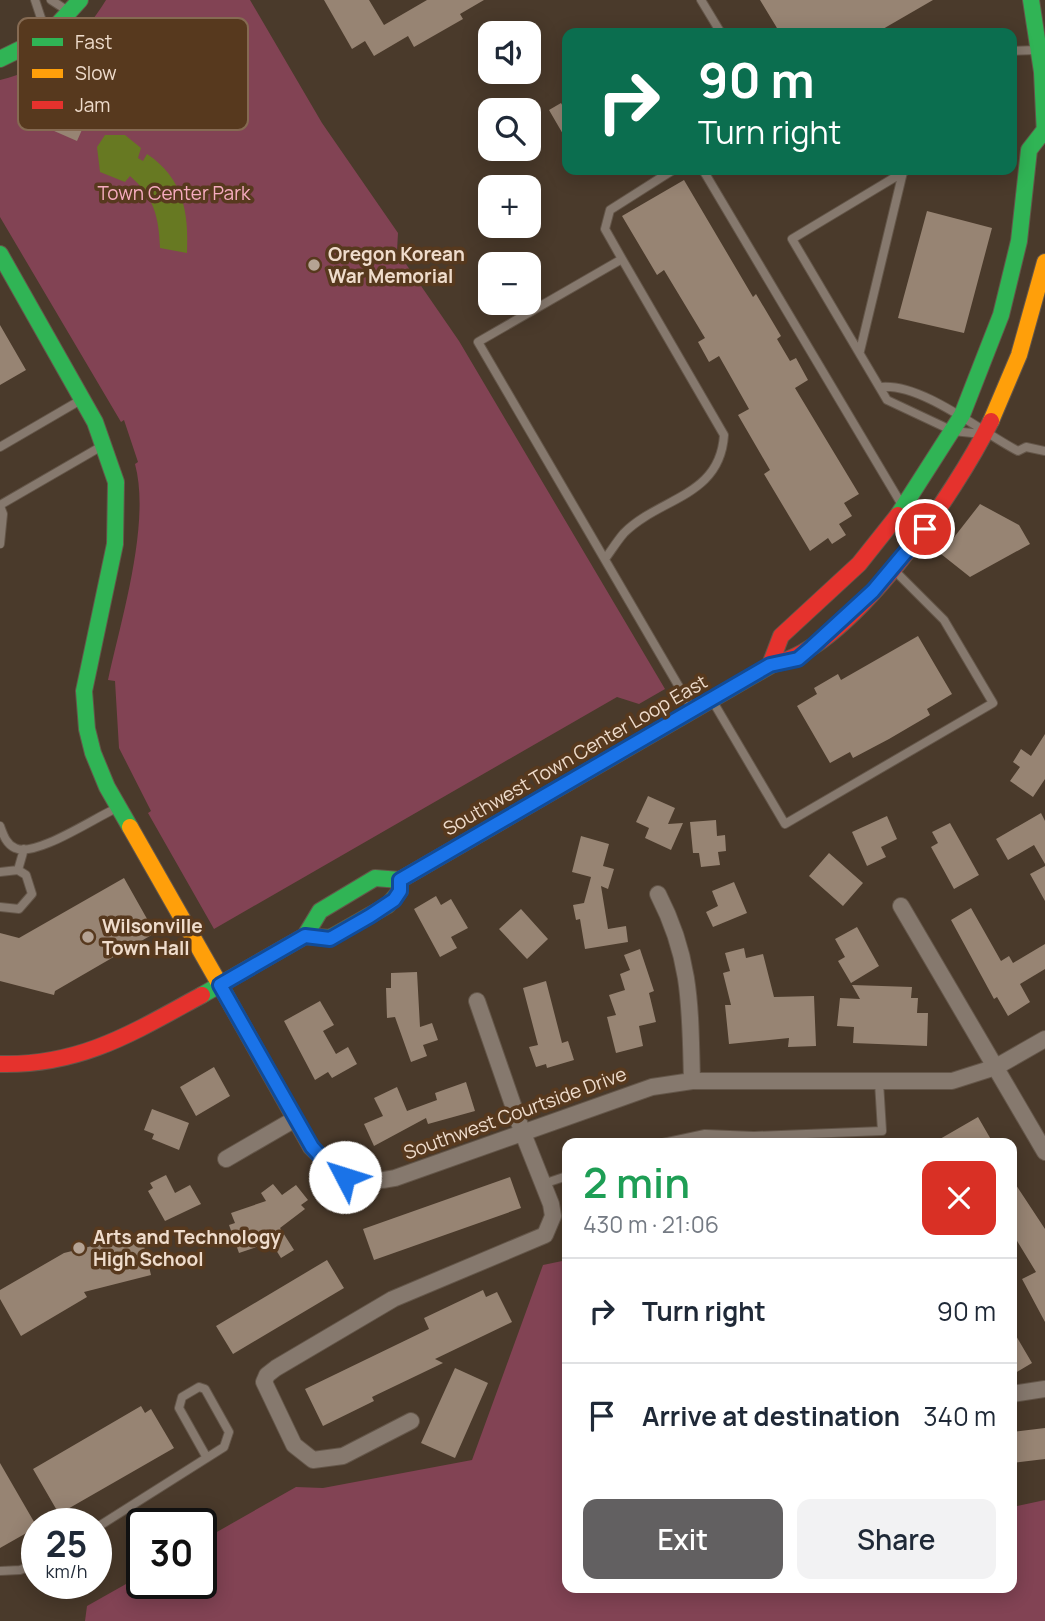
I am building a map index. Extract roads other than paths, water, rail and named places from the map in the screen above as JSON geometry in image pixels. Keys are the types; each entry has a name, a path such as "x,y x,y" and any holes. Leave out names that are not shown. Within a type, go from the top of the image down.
{"main road":[{"path":"770,665 781,636 859,564 904,509 962,415 1001,315 1019,242 1029,150 1044,134 1042,50 1031,0"},
{"path":"0,59 18,50"},
{"name":"Southwest Courtside Drive","path":"0,254 105,444 116,482 118,520 115,544 87,670 85,708 93,753 118,807 220,985"},
{"name":"Southwest Town Center Loop East","path":"0,1064 38,1065 92,1053 120,1041 305,936 320,911 375,878 400,880 770,665 798,659 852,612 893,569 936,515 985,434 1009,381 1034,321 1045,261"},
{"name":"Southwest Town Center Loop East","path":"305,936 320,940 333,937 391,902 400,891 400,880"}],"street":[{"path":"658,894 674,925 686,966 692,1081"},
{"path":"901,906 1045,1152"},
{"name":"Southwest Courtside Drive","path":"220,985 312,1147 332,1169 360,1181 377,1182 619,1097 692,1081 952,1081 996,1067 1045,1039"},
{"path":"411,1421 343,1456 313,1460 293,1445 267,1391 265,1378 276,1368 393,1299 545,1235 553,1216 477,1000"},
{"path":"226,1159 295,1119"},
{"path":"1017,1393 1045,1390"}],"lane":[{"path":"35,0 41,18"},
{"path":"51,0 76,6"},
{"path":"701,0 718,28"},
{"path":"1017,51 1042,50"},
{"path":"604,559 625,532 705,481 722,456 724,435 605,229 610,210 665,175"},
{"path":"706,175 904,509"},
{"path":"898,175 792,239 887,400 953,430 985,434"},
{"path":"860,351 904,175"},
{"path":"622,259 478,342 693,712"},
{"path":"881,387 895,385 962,415 985,434 1018,451 1026,447 1045,452"},
{"path":"0,447 82,399"},
{"path":"0,544 4,514 0,506 105,444"},
{"path":"712,700 785,824 993,704 944,620 893,569"},
{"path":"0,826 7,841 15,849 24,849 49,843 118,807"},
{"path":"18,870 24,849"},
{"path":"0,872 18,870 26,875 32,894 19,909 0,907"},
{"path":"689,1138 705,1135 754,1136 882,1131 879,1082"},
{"path":"543,1184 562,1178"},
{"path":"112,1518 207,1458 224,1447 230,1437 205,1389 199,1387 181,1397 179,1408 207,1458"},
{"path":"0,1571 21,1570"}],"place":[{"name":"Oregon Korean War Memorial","path":"314,265"},
{"name":"Wilsonville Town Hall","path":"88,937"},
{"name":"Arts and Technology High School","path":"79,1248"}],"park label":[{"name":"Town Center Park","path":"174,193"}]}
